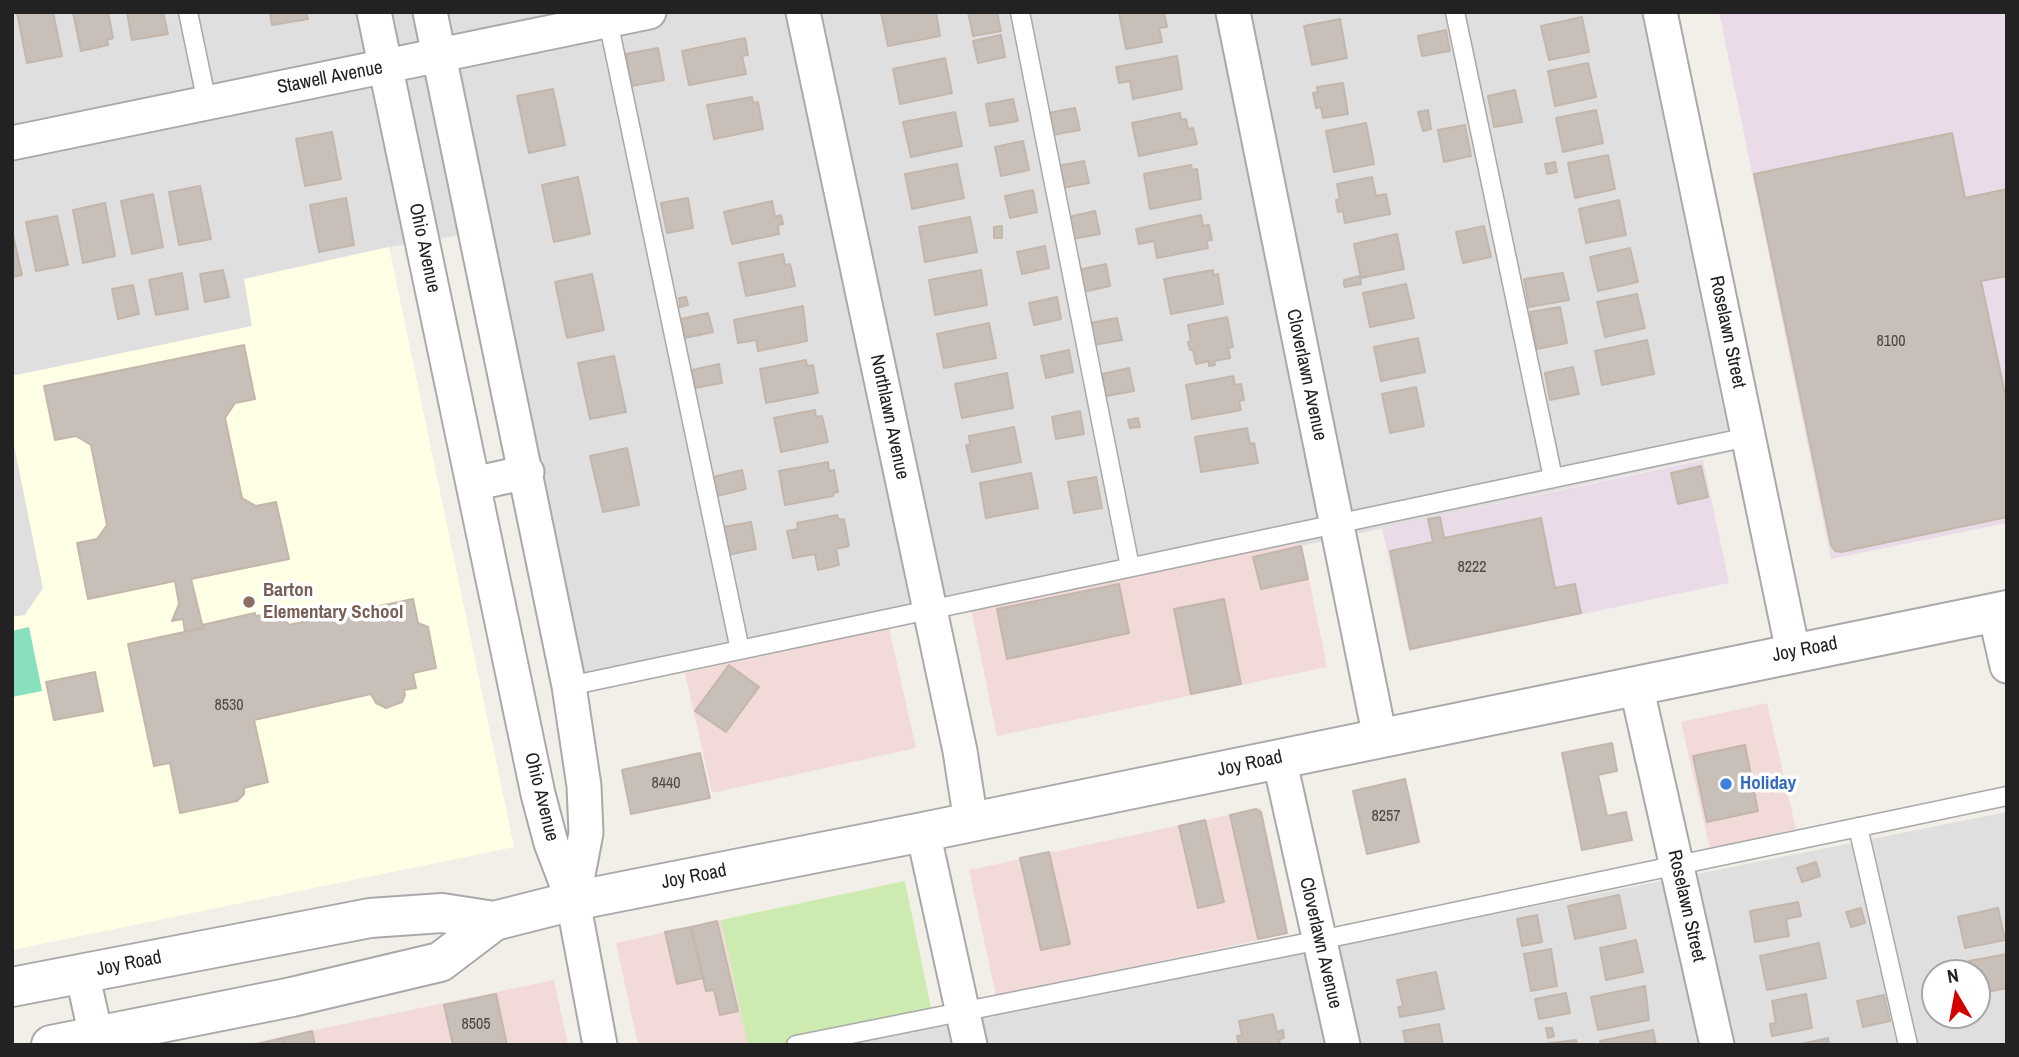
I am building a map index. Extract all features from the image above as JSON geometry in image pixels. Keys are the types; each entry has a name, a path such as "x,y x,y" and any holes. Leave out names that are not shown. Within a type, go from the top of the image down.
{"street":[{"name":"Ohio Avenue","path":"374,12 538,794 551,843 573,901 600,1045"},
{"name":"Ohio Avenue","path":"430,12 569,686 584,786 586,833 573,901"},
{"name":"Stawell Avenue","path":"12,143 439,56 607,16 649,12"},
{"name":"Northlawn Avenue","path":"803,12 960,751 971,822"},
{"name":"Cloverlawn Avenue","path":"1233,12 1380,738"},
{"name":"Roselawn Street","path":"1660,12 1793,652"},
{"path":"473,484 527,472"},
{"path":"2001,612 2007,666"},
{"name":"Joy Road","path":"12,987 370,918 442,913 494,921 573,901 2001,612"},
{"name":"Roselawn Street","path":"1636,685 1717,1045"},
{"name":"Cloverlawn Avenue","path":"1279,758 1343,1045"},
{"path":"923,832 970,1045"},
{"name":"Joy Road","path":"51,1045 97,1040 440,962 494,921"},
{"path":"82,973 97,1040"}],"lane":[{"path":"188,12 206,103"},
{"path":"1020,12 1130,567"},
{"path":"1455,12 1553,478"},
{"path":"607,16 740,650"},
{"path":"569,686 1748,437"},
{"path":"796,1045 1320,940 2007,796"},
{"path":"1858,827 1908,1045"}],"shaded area":[{"path":"12,12 1641,12 1732,452 1301,546 971,609 586,693 490,230 389,247 245,279 252,326 12,376"},
{"path":"1719,12 2007,12 2007,523 1831,559"},
{"name":"Barton Elementary School","path":"389,247 514,847 12,950 12,617 25,615 43,588 12,435 12,376 252,326 244,279"},
{"path":"12,435 43,588 25,615 12,617"},
{"path":"1703,460 1729,583 1409,651 1382,528"},
{"path":"1301,540 1327,667 997,736 971,609"},
{"path":"889,628 916,748 712,793 685,673"},
{"path":"1767,703 1796,829 1710,849 1681,722"},
{"path":"1261,808 1287,934 996,996 969,870"},
{"path":"2007,812 2007,1045 840,1045"},
{"path":"721,920 748,1044 638,1045 616,943"},
{"path":"554,980 568,1045 243,1045"}],"green space":[{"path":"29,627 42,691 12,697 12,631"},
{"path":"905,881 932,1013 779,1045 748,1045 721,920"}],"building":[{"path":"17,12 53,12 62,56 27,63"},
{"path":"73,12 108,12 113,38 107,40 108,45 81,51"},
{"path":"127,12 163,12 168,34 132,40"},
{"path":"270,12 306,12 308,19 272,25"},
{"path":"881,12 936,12 940,36 888,46"},
{"path":"968,12 997,12 1001,31 973,36"},
{"path":"1119,12 1164,12 1167,27 1159,28 1162,42 1126,49"},
{"path":"1582,17 1589,52 1549,60 1541,26"},
{"path":"1340,19 1347,58 1312,65 1304,26"},
{"path":"1446,30 1450,51 1422,56 1418,36"},
{"path":"1001,35 1005,57 978,63 973,41"},
{"path":"745,38 748,55 742,56 746,74 689,85 682,51"},
{"path":"658,48 664,80 632,86 626,54"},
{"path":"1177,56 1182,89 1133,99 1130,81 1119,83 1116,67"},
{"path":"945,58 952,93 900,104 893,69"},
{"path":"1588,63 1596,97 1555,106 1548,71"},
{"path":"1343,83 1348,114 1323,118 1321,107 1316,108 1313,93 1318,92 1317,87"},
{"path":"553,89 565,145 529,153 517,96"},
{"path":"1515,90 1522,122 1494,127 1488,96"},
{"path":"752,97 753,103 758,102 763,129 714,139 707,105"},
{"path":"1013,99 1018,121 990,126 986,104"},
{"path":"1075,108 1080,130 1053,135 1048,113"},
{"path":"1428,110 1431,129 1423,131 1418,112"},
{"path":"1596,110 1603,143 1563,152 1556,118"},
{"path":"955,112 962,146 911,157 903,122"},
{"path":"1180,113 1181,120 1186,119 1188,129 1193,128 1197,144 1139,156 1132,123"},
{"path":"1366,123 1374,164 1334,172 1326,131"},
{"path":"1465,125 1471,156 1444,162 1438,130"},
{"path":"332,132 341,179 305,186 296,139"},
{"path":"1952,133 1965,198 2007,189 2007,276 1981,281 2007,403 2007,517 1841,552 1835,551 1831,545 1754,174"},
{"path":"1023,141 1029,170 1001,176 995,147"},
{"path":"1608,155 1615,189 1575,198 1568,163"},
{"path":"1084,161 1089,183 1062,188 1057,166"},
{"path":"1555,162 1557,172 1547,174 1545,164"},
{"path":"957,164 964,198 912,209 905,174"},
{"path":"1191,165 1192,170 1197,169 1201,199 1150,209 1144,174"},
{"path":"578,177 590,234 554,242 542,185"},
{"path":"1372,177 1376,196 1386,194 1390,214 1345,223 1343,211 1338,212 1336,200 1340,199 1337,184"},
{"path":"200,186 211,239 179,245 169,192"},
{"path":"1033,190 1037,212 1010,218 1005,196"},
{"path":"153,194 163,247 132,254 121,201"},
{"path":"346,198 354,245 319,252 310,205"},
{"path":"688,198 693,228 667,233 661,203"},
{"path":"1619,200 1626,235 1586,243 1579,209"},
{"path":"772,201 775,217 781,215 783,224 778,225 779,234 732,244 724,212"},
{"path":"105,203 115,256 83,263 73,210"},
{"path":"1095,211 1100,234 1072,239 1068,217"},
{"path":"1201,215 1203,226 1209,225 1212,240 1206,241 1208,248 1157,258 1154,241 1139,244 1136,229"},
{"path":"57,216 68,265 36,271 26,222"},
{"path":"970,217 977,252 925,262 919,227"},
{"path":"1002,226 1002,238 994,238 994,227"},
{"path":"1484,226 1491,257 1463,263 1456,232"},
{"path":"12,231 22,275 12,277"},
{"path":"1397,234 1404,269 1361,278 1354,244"},
{"path":"1045,246 1049,268 1022,274 1017,252"},
{"path":"1630,248 1638,282 1598,291 1590,257"},
{"path":"783,254 785,265 790,264 795,286 746,296 739,263"},
{"path":"1106,264 1110,286 1083,292 1078,270"},
{"path":"223,270 229,297 205,302 200,274"},
{"path":"981,270 987,305 935,315 929,280"},
{"path":"1213,270 1213,275 1218,274 1223,304 1171,314 1164,279"},
{"path":"182,273 188,309 156,315 149,280"},
{"path":"1563,273 1569,300 1529,307 1524,279"},
{"path":"592,274 604,330 567,338 555,282"},
{"path":"1360,276 1361,284 1345,287 1344,280"},
{"path":"1406,284 1414,318 1370,327 1363,293"},
{"path":"133,285 139,314 118,319 112,289"},
{"path":"1637,294 1645,328 1605,337 1597,302"},
{"path":"686,297 688,305 680,307 679,298"},
{"path":"1057,297 1061,319 1034,325 1029,303"},
{"path":"803,306 807,341 758,351 756,340 738,343 734,320"},
{"path":"1560,307 1567,343 1537,349 1530,312"},
{"path":"708,313 713,332 685,338 681,319"},
{"path":"1227,317 1233,347 1228,348 1230,358 1214,361 1215,365 1209,366 1209,361 1196,364 1188,342 1191,341 1188,325"},
{"path":"1117,318 1122,340 1094,345 1090,323"},
{"path":"989,323 996,358 944,368 937,334"},
{"path":"1418,338 1425,372 1381,381 1374,347"},
{"path":"1647,340 1654,374 1602,385 1595,351"},
{"path":"244,345 255,399 235,403 225,418 242,498 256,506 276,502 289,559 191,579 203,628 185,632 183,619 172,621 179,604 175,581 88,599 77,543 97,539 107,525 91,445 76,436 55,440 44,386"},
{"path":"1069,350 1073,372 1046,378 1041,356"},
{"path":"614,356 626,412 590,419 578,363"},
{"path":"806,360 807,366 813,365 818,393 766,403 760,369"},
{"path":"719,364 722,383 695,388 692,370"},
{"path":"1573,367 1579,394 1550,400 1545,373"},
{"path":"1129,368 1134,391 1106,396 1102,374"},
{"path":"1007,373 1013,408 962,418 955,384"},
{"path":"1233,376 1235,385 1241,384 1244,400 1239,401 1241,410 1192,419 1186,385"},
{"path":"1416,387 1424,426 1390,433 1382,394"},
{"path":"815,410 816,417 822,416 828,442 781,452 774,418"},
{"path":"1080,411 1084,434 1056,439 1052,417"},
{"path":"1138,418 1140,427 1130,428 1128,420"},
{"path":"1014,427 1021,462 972,472 966,445 970,445 969,436"},
{"path":"1247,428 1250,444 1254,443 1258,463 1201,472 1195,437"},
{"path":"627,448 639,505 603,512 590,456"},
{"path":"828,462 829,471 834,470 838,492 833,493 833,496 785,505 779,471"},
{"path":"1701,466 1708,497 1678,504 1671,473"},
{"path":"742,470 746,489 717,496 713,477"},
{"path":"1031,473 1038,508 986,518 980,483"},
{"path":"1096,477 1102,508 1074,513 1068,482"},
{"path":"837,515 839,520 844,519 849,546 836,549 839,565 818,570 815,554 793,558 787,531 798,529 797,523"},
{"path":"1440,517 1444,538 1541,518 1555,588 1575,584 1581,613 1410,649 1390,551 1433,542 1428,519"},
{"path":"751,522 756,549 728,555 723,527"},
{"path":"1301,546 1308,579 1261,589 1253,557"},
{"path":"1119,584 1129,633 1007,659 997,609"},
{"path":"413,599 418,623 428,627 436,668 413,673 416,688 404,690 402,702 386,708 376,703 371,694 254,720 268,782 244,788 244,794 237,801 180,813 170,763 154,766 128,644 203,628 202,625 255,613 255,616 281,613 286,617 288,625"},
{"path":"1224,599 1241,684 1191,694 1174,609"},
{"path":"729,665 759,687 726,732 695,711"},
{"path":"95,672 103,711 54,720 46,682"},
{"path":"1612,743 1617,771 1598,775 1607,816 1626,812 1632,840 1582,850 1562,753"},
{"path":"1745,745 1758,811 1707,822 1693,756"},
{"path":"700,753 710,798 631,814 622,770"},
{"path":"1405,779 1419,842 1367,854 1353,791"},
{"path":"1256,809 1261,812 1287,933 1258,939 1230,815"},
{"path":"1205,820 1224,902 1198,908 1179,826"},
{"path":"1049,852 1070,944 1041,950 1020,858"},
{"path":"1816,862 1820,876 1802,882 1797,868"},
{"path":"1619,895 1626,928 1575,939 1568,906"},
{"path":"1798,902 1801,916 1786,919 1789,936 1755,942 1750,911"},
{"path":"1861,908 1865,923 1851,927 1846,912"},
{"path":"1998,908 2005,940 1965,948 1958,917"},
{"path":"1537,915 1542,942 1522,946 1517,919"},
{"path":"717,921 738,1011 720,1015 714,990 706,991 691,927"},
{"path":"691,927 703,978 677,984 665,932"},
{"path":"1636,940 1643,972 1606,980 1600,948"},
{"path":"1819,943 1826,978 1767,990 1760,956"},
{"path":"1551,949 1557,986 1531,991 1524,954"},
{"path":"2007,954 2007,988 1991,991 1991,959 1980,959"},
{"path":"1436,972 1444,1009 1400,1017 1398,1007 1403,1006 1397,980"},
{"path":"1645,986 1649,1020 1598,1030 1591,997"},
{"path":"1566,993 1570,1013 1539,1019 1535,999"},
{"path":"496,994 507,1045 453,1045 444,1005"},
{"path":"1806,994 1812,1028 1772,1036 1770,1024 1776,1023 1772,1001"},
{"path":"1884,995 1890,1021 1863,1027 1857,1001"},
{"path":"1273,1014 1277,1032 1283,1030 1284,1038 1279,1039 1280,1045 1239,1045 1237,1036 1242,1035 1239,1021"},
{"path":"1439,1024 1443,1045 1406,1045 1403,1031"},
{"path":"1546,1028 1552,1028 1554,1036 1548,1038"},
{"path":"1653,1030 1656,1045 1601,1045 1600,1041"},
{"path":"312,1031 315,1045 284,1045 283,1038"},
{"path":"283,1038 284,1045 253,1045"},
{"path":"1828,1038 1829,1045 1797,1045"},
{"path":"1576,1040 1577,1045 1544,1044"}],"place":[{"name":"Barton Elementary School","path":"249,602"},
{"name":"Holiday","path":"1726,784"}]}
